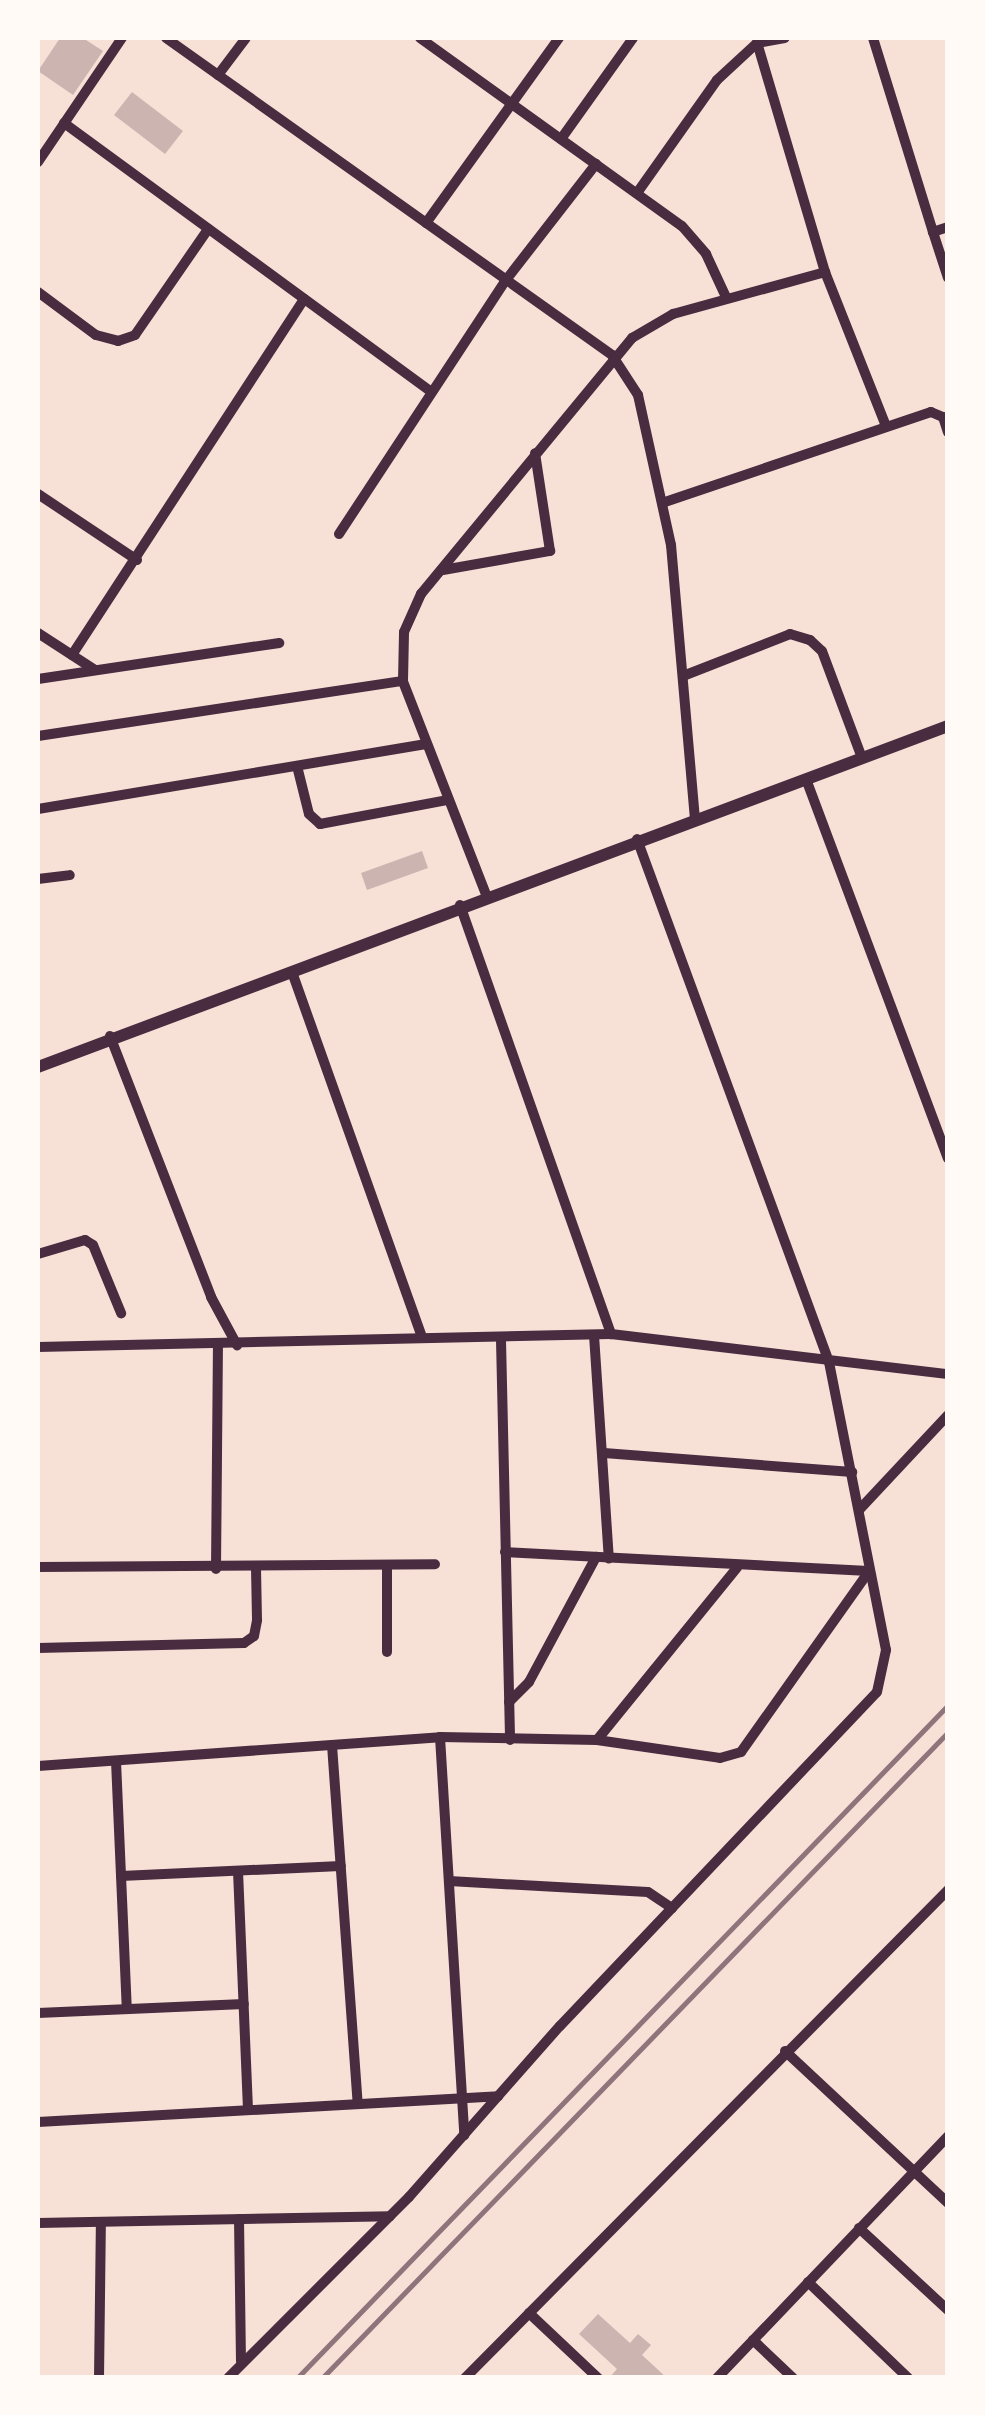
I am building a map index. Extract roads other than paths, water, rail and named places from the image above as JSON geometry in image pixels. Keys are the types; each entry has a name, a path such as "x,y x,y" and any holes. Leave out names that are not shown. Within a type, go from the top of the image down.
{"street":[{"path":"38,162 122,38"},
{"path":"166,38 612,355 638,394 662,502 696,818"},
{"path":"218,75 246,38"},
{"path":"420,38 682,226 706,254 726,297"},
{"path":"426,223 559,38"},
{"path":"562,139 633,38"},
{"path":"637,193 716,80 757,43 785,38"},
{"path":"872,38 948,278"},
{"path":"757,43 824,272 886,426"},
{"path":"64,123 431,392"},
{"path":"339,534 506,280 596,164"},
{"path":"933,232 948,227"},
{"path":"38,292 96,335 118,341 136,335 208,229"},
{"path":"487,897 424,744 403,681 404,632 421,594 612,355 673,314 824,272"},
{"path":"72,655 304,300"},
{"path":"662,502 930,412 945,416 948,432"},
{"path":"442,571 550,551 535,453"},
{"path":"38,494 137,560"},
{"path":"38,633 96,670"},
{"path":"682,676 790,634 810,640 822,652 862,758"},
{"path":"38,679 279,643"},
{"path":"38,736 403,681"},
{"path":"38,1067 110,1036 292,972 637,838 948,726"},
{"path":"38,809 424,744"},
{"path":"296,766 309,814 320,824 447,800"},
{"path":"806,780 948,1158"},
{"path":"228,2378 390,2216 672,1908 877,1692 886,1650 829,1362 637,838"},
{"path":"38,880 70,875"},
{"path":"460,905 611,1334"},
{"path":"292,972 422,1338"},
{"path":"110,1036 211,1297 237,1344"},
{"path":"38,1254 85,1240 94,1245 120,1313"},
{"path":"38,1347 218,1346 422,1338 501,1340 611,1334 948,1374"},
{"path":"594,1335 609,1558"},
{"path":"501,1340 510,1740"},
{"path":"216,1569 218,1346"},
{"path":"860,1510 948,1415"},
{"path":"604,1452 852,1472"},
{"path":"506,1552 737,1568 869,1570"},
{"path":"509,1702 530,1682 596,1557"},
{"path":"38,1566 216,1569 435,1564"},
{"path":"387,1566 387,1652"},
{"path":"38,1648 244,1643 254,1636 258,1620 256,1568"},
{"path":"597,1740 737,1568"},
{"path":"38,1766 440,1737 597,1740 720,1758 741,1752 869,1570"},
{"path":"440,1737 464,2135"},
{"path":"332,1745 358,2104"},
{"path":"116,1761 127,2009"},
{"path":"121,1876 340,1866"},
{"path":"238,1871 248,2110"},
{"path":"448,1881 648,1892 672,1908"},
{"path":"465,2378 948,1890"},
{"path":"38,2013 244,2004"},
{"path":"785,2051 948,2203"},
{"path":"38,2122 498,2096"},
{"path":"717,2378 948,2136"},
{"path":"38,2223 390,2216"},
{"path":"239,2219 241,2361"},
{"path":"99,2378 100,2222"},
{"path":"860,2228 948,2310"},
{"path":"808,2282 908,2378"},
{"path":"529,2313 598,2378"},
{"path":"753,2340 793,2378"}],"railway":[{"path":"297,2378 948,1705"},
{"path":"322,2378 948,1732"}]}
